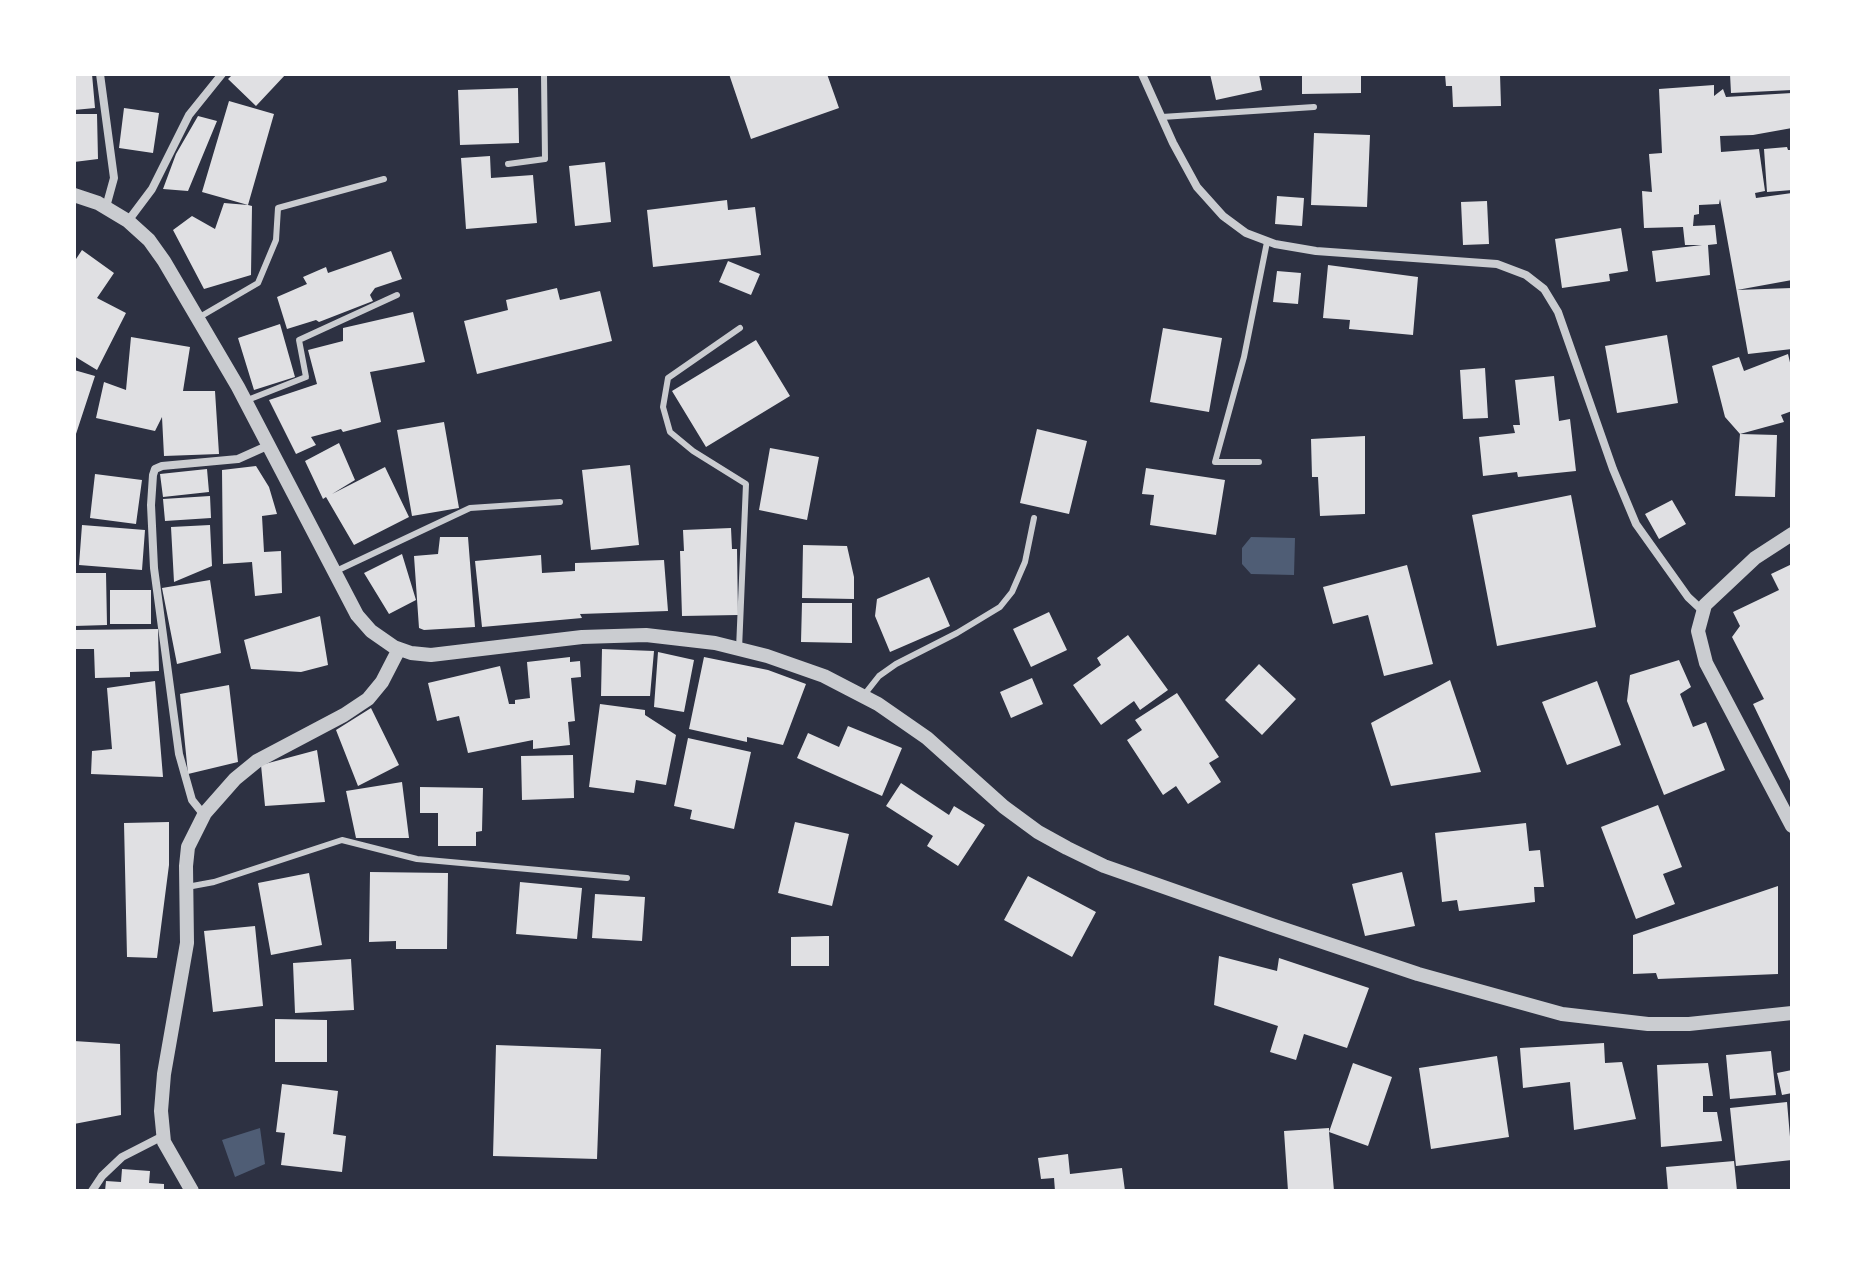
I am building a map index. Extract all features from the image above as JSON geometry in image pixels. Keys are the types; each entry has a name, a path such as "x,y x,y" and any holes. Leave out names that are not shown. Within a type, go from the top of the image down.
{"street":[{"path":"100,74 113,174 106,207"},
{"path":"128,221 152,189 189,115 222,74"},
{"path":"1142,74 1190,175 1208,201 1235,226 1267,242 1316,251 1497,264 1535,281 1552,299 1558,312 1613,469 1636,524 1688,597 1703,611"},
{"path":"74,195 106,207 149,240 245,401 357,615 380,638 399,649 420,655 446,654 582,637 629,635 676,637 739,649 798,665 864,695 927,738 1004,807 1038,832 1067,848 1104,866 1272,925 1402,969 1562,1014 1648,1024 1689,1024 1792,1013"},
{"path":"204,815 192,800 179,754 154,568 153,475 155,469 162,466 238,459 267,446"},
{"path":"1792,534 1755,558 1730,580 1703,611 1698,631 1706,663 1792,826"},
{"path":"192,1191 174,1163 163,1136 161,1111 164,1074 187,943 188,847 204,815 235,779 257,761 368,699 382,682 399,649"},
{"path":"92,1191 102,1176 122,1157 163,1136"}],"lane":[{"path":"508,164 545,159 544,74"},
{"path":"1162,117 1314,107"},
{"path":"198,318 258,283 276,240 278,208 384,179"},
{"path":"1259,462 1215,462 1244,357 1267,242"},
{"path":"245,401 306,377 299,340 397,295"},
{"path":"739,649 746,484 693,451 670,432 663,407 668,378 740,328"},
{"path":"334,572 470,508 560,502"},
{"path":"864,695 879,676 896,664 1000,607 1012,592 1025,562 1034,518"},
{"path":"187,887 214,882 342,840 417,859 627,878"}],"water":[{"path":"1251,537 1295,538 1294,575 1251,574 1242,564 1242,548"},
{"path":"260,1128 265,1164 235,1177 222,1140"}],"building":[{"path":"74,74 92,74 95,108 74,110"},
{"path":"233,74 286,74 256,106 228,79"},
{"path":"729,74 827,74 839,108 751,139"},
{"path":"1210,74 1259,74 1262,90 1216,100"},
{"path":"1302,74 1361,74 1361,93 1302,94"},
{"path":"1445,74 1500,74 1501,106 1453,107 1452,86 1446,86"},
{"path":"1730,74 1792,74 1792,90 1731,93"},
{"path":"1714,85 1714,96 1723,89 1726,97 1792,93 1792,128 1753,135 1720,136 1721,152 1759,149 1765,191 1755,193 1756,198 1792,193 1792,280 1737,290 1792,288 1792,349 1748,354 1720,199 1719,204 1699,205 1699,214 1694,215 1693,226 1715,225 1717,244 1708,245 1710,275 1656,282 1652,251 1702,245 1685,245 1683,227 1644,228 1642,191 1652,192 1649,154 1662,153 1659,89"},
{"path":"518,88 519,143 460,145 458,90"},
{"path":"229,101 274,114 248,205 202,192"},
{"path":"124,108 159,113 153,153 119,148"},
{"path":"74,114 97,114 98,159 74,162"},
{"path":"198,116 217,121 188,191 163,189 176,154"},
{"path":"1314,133 1370,135 1367,207 1311,205"},
{"path":"1787,147 1792,150 1792,190 1767,192 1764,149"},
{"path":"490,156 491,178 533,175 537,223 466,229 461,158"},
{"path":"605,162 611,222 575,226 569,166"},
{"path":"1277,196 1304,198 1302,226 1275,224"},
{"path":"727,200 728,210 755,207 761,255 653,267 647,210"},
{"path":"1487,201 1489,244 1463,245 1461,202"},
{"path":"224,203 252,206 251,275 204,289 173,230 192,216 215,229"},
{"path":"1621,228 1628,271 1609,274 1610,281 1562,288 1555,239"},
{"path":"82,250 114,273 97,298 126,313 97,370 74,356 74,262"},
{"path":"391,251 402,279 375,288 370,295 373,301 319,322 316,320 287,329 277,297 307,284 303,277 326,267 328,273"},
{"path":"728,261 760,274 751,295 719,282"},
{"path":"1328,265 1418,277 1413,335 1349,329 1350,320 1323,318"},
{"path":"1277,271 1301,273 1298,304 1273,302"},
{"path":"557,288 560,300 600,291 612,341 477,374 464,321 508,310 506,300"},
{"path":"413,312 425,362 370,372 381,422 311,437 316,445 296,454 269,400 317,384 308,350 343,341 343,328"},
{"path":"280,324 295,377 254,390 238,338"},
{"path":"1163,328 1222,338 1209,412 1150,402"},
{"path":"1667,335 1678,403 1617,413 1605,346"},
{"path":"131,337 190,347 183,391 215,391 219,454 164,456 162,417 155,431 96,418 104,382 126,390"},
{"path":"756,340 790,396 706,447 672,391"},
{"path":"1788,354 1792,371 1792,411 1781,415 1784,422 1740,434 1725,417 1712,366 1739,357 1744,371"},
{"path":"1485,368 1488,418 1463,419 1460,370"},
{"path":"74,370 95,376 75,437 74,437"},
{"path":"1554,376 1559,421 1570,419 1576,471 1518,477 1517,472 1483,476 1479,437 1515,433 1513,425 1520,425 1515,380"},
{"path":"444,422 459,508 412,516 397,430"},
{"path":"1037,429 1087,441 1069,514 1020,503"},
{"path":"1740,434 1777,435 1775,497 1735,496"},
{"path":"1365,436 1365,514 1320,516 1318,477 1312,477 1311,439"},
{"path":"339,443 355,480 332,494 385,467 409,517 354,545 326,497 323,499 305,461"},
{"path":"770,448 819,457 807,520 759,510"},
{"path":"630,465 639,545 591,550 582,470"},
{"path":"256,466 269,487 277,514 262,516 264,552 281,551 282,593 255,596 252,562 223,564 222,470"},
{"path":"1146,468 1225,480 1216,535 1150,525 1154,495 1142,494"},
{"path":"207,469 209,492 163,497 160,474"},
{"path":"95,474 142,480 136,524 90,518"},
{"path":"1571,495 1596,627 1497,646 1472,515"},
{"path":"210,496 211,518 165,521 163,499"},
{"path":"1672,500 1686,524 1659,539 1645,514"},
{"path":"82,525 145,530 142,570 79,565"},
{"path":"210,525 212,566 174,582 171,527"},
{"path":"731,528 732,549 737,549 738,615 682,616 680,551 684,551 683,530"},
{"path":"440,537 468,537 475,627 419,628 414,556 438,554"},
{"path":"803,545 847,546 854,577 854,599 802,598"},
{"path":"402,554 416,600 389,614 364,573"},
{"path":"541,555 542,573 575,571 575,563 664,560 668,611 580,614 582,618 482,627 475,561"},
{"path":"1792,564 1792,785 1753,704 1764,699 1732,637 1740,626 1733,612 1779,590 1771,574"},
{"path":"1407,565 1433,664 1384,676 1368,615 1333,624 1323,587"},
{"path":"74,573 106,573 107,625 74,626"},
{"path":"929,577 950,626 890,652 875,616 877,599"},
{"path":"210,580 221,653 177,664 162,588"},
{"path":"110,590 151,590 151,624 110,624"},
{"path":"802,603 852,603 852,643 801,642"},
{"path":"1049,612 1067,650 1031,667 1013,629"},
{"path":"320,616 328,665 301,672 251,669 244,640"},
{"path":"158,629 159,671 130,672 130,677 95,678 94,649 74,649 74,630"},
{"path":"1128,635 1168,690 1140,710 1134,701 1101,725 1073,685 1101,665 1097,658"},
{"path":"602,649 654,651 650,696 601,696"},
{"path":"658,652 694,660 684,712 654,707"},
{"path":"570,657 570,662 580,661 581,677 571,678 575,721 568,722 570,745 533,749 533,740 468,753 459,716 437,721 428,683 500,666 509,704 515,704 515,700 530,698 527,662"},
{"path":"704,657 768,670 806,684 783,745 747,737 747,742 689,729"},
{"path":"1679,660 1691,687 1680,694 1693,727 1706,722 1725,770 1664,795 1627,701 1630,675"},
{"path":"1259,664 1296,699 1262,735 1225,700"},
{"path":"1032,678 1043,704 1011,718 1000,692"},
{"path":"1450,680 1481,772 1391,786 1371,723"},
{"path":"155,681 163,777 91,774 92,751 112,749 107,688"},
{"path":"1597,681 1621,745 1567,765 1542,702"},
{"path":"229,685 238,762 188,774 180,694"},
{"path":"1177,693 1219,757 1209,763 1221,782 1188,804 1176,786 1163,795 1127,740 1142,730 1135,720"},
{"path":"600,704 645,710 645,715 676,735 666,785 636,780 634,793 589,787"},
{"path":"371,708 399,765 358,786 336,730"},
{"path":"848,726 902,748 882,796 797,758 808,733 839,747"},
{"path":"688,738 751,752 734,829 690,819 692,810 674,806"},
{"path":"317,750 325,802 265,806 261,765"},
{"path":"573,755 574,798 522,800 521,756"},
{"path":"402,782 409,838 356,838 346,791"},
{"path":"901,783 949,815 954,806 985,825 958,866 927,846 933,836 886,806"},
{"path":"420,787 483,788 482,831 476,832 476,846 438,846 438,813 420,813"},
{"path":"1658,805 1682,867 1663,874 1675,904 1636,919 1601,827"},
{"path":"169,822 169,865 157,958 127,957 124,823"},
{"path":"795,822 849,834 832,906 778,893"},
{"path":"1526,823 1529,851 1540,850 1544,887 1534,887 1535,902 1459,911 1457,900 1442,902 1435,833"},
{"path":"370,872 448,873 447,949 396,949 396,941 369,942"},
{"path":"1402,872 1415,926 1365,936 1352,884"},
{"path":"309,873 322,945 271,955 258,883"},
{"path":"1028,876 1096,912 1072,957 1004,920"},
{"path":"520,882 582,888 577,939 516,934"},
{"path":"1778,886 1778,974 1658,979 1656,973 1633,974 1633,935"},
{"path":"595,894 645,897 642,941 592,938"},
{"path":"255,926 263,1006 213,1012 204,931"},
{"path":"829,936 829,966 791,966 791,937"},
{"path":"1219,956 1277,971 1279,958 1369,988 1347,1048 1304,1034 1296,1060 1270,1052 1278,1026 1214,1005"},
{"path":"351,959 354,1010 295,1013 293,963"},
{"path":"275,1019 327,1020 327,1062 275,1062"},
{"path":"74,1041 120,1044 121,1115 74,1124"},
{"path":"1604,1043 1605,1063 1622,1062 1636,1119 1574,1130 1570,1082 1523,1088 1520,1048"},
{"path":"496,1045 601,1049 597,1159 493,1156"},
{"path":"1771,1051 1776,1095 1730,1099 1726,1055"},
{"path":"1497,1056 1509,1137 1431,1149 1419,1068"},
{"path":"1353,1063 1392,1077 1368,1146 1329,1132"},
{"path":"1708,1063 1713,1096 1703,1096 1703,1112 1717,1112 1722,1141 1661,1147 1657,1065"},
{"path":"1792,1070 1792,1093 1782,1095 1777,1073"},
{"path":"282,1084 338,1091 333,1134 346,1136 342,1172 281,1165 285,1133 276,1132"},
{"path":"1787,1102 1792,1160 1736,1166 1730,1108"},
{"path":"1329,1128 1334,1191 1288,1191 1284,1131"},
{"path":"1068,1154 1070,1174 1122,1168 1125,1191 1055,1191 1054,1178 1041,1179 1038,1158"},
{"path":"1734,1161 1737,1191 1668,1191 1666,1167"},
{"path":"122,1169 150,1171 149,1183 164,1184 164,1191 105,1191 106,1181 121,1182"}]}
